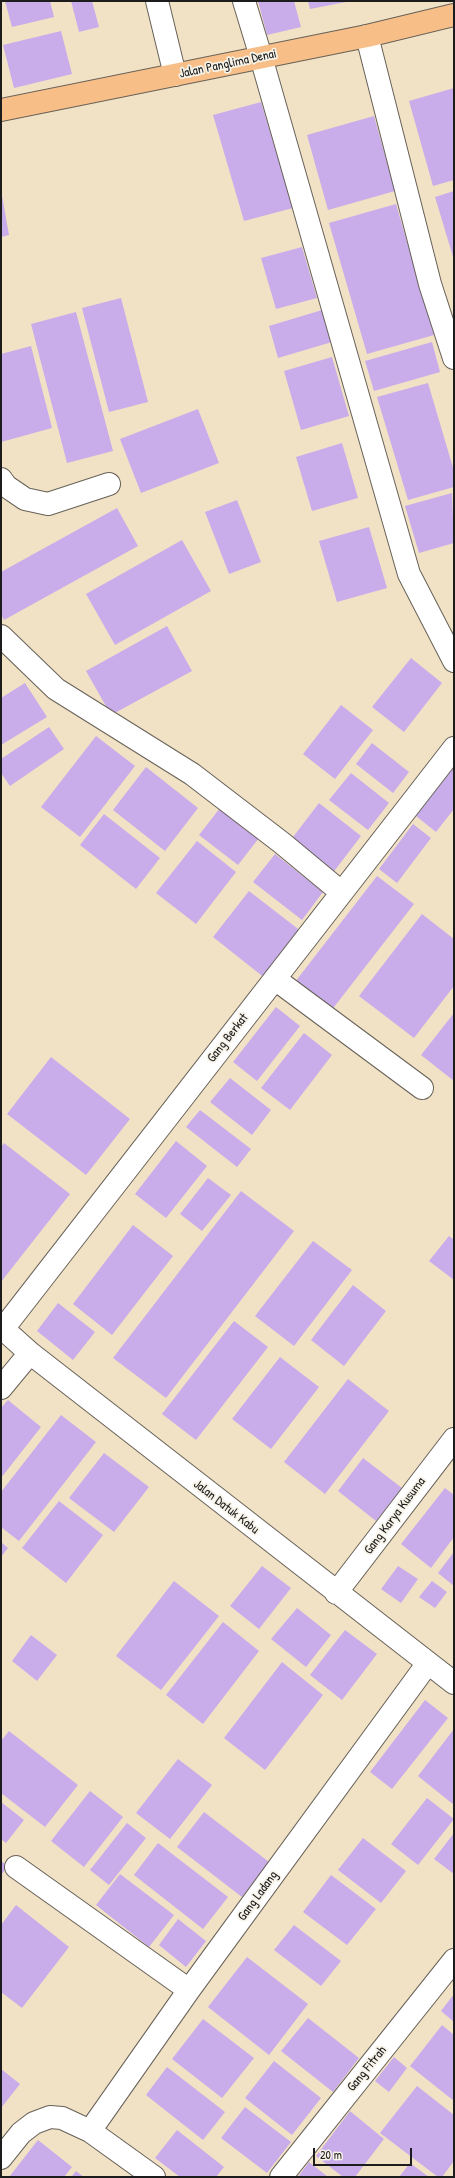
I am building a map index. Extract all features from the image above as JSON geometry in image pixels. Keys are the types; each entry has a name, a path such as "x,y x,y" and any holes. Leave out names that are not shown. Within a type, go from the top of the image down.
{"main road":[{"name":"Jalan Panglima Denai","path":"1,110 368,36 454,15"}],"street":[{"path":"157,1 175,75"},
{"path":"244,1 262,57 409,574 454,661"},
{"path":"368,36 430,284 454,358"},
{"path":"1,479 6,486 25,499 48,504 110,484"},
{"path":"1,636 56,689 192,774 282,842 341,892"},
{"name":"Gang Berkat","path":"2,1328 454,748"},
{"path":"275,979 422,1088"},
{"name":"Jalan Datuk Kabu","path":"2,1328 30,1353 336,1593 454,1683"},
{"path":"1,1388 30,1353"},
{"name":"Gang Karya Kusuma","path":"336,1593 454,1439"},
{"name":"Gang Ladang","path":"90,2131 189,1990 428,1663"},
{"path":"16,1867 189,1990"},
{"name":"Gang Fitrah","path":"281,2177 454,1960"},
{"path":"1,2158 21,2133 34,2123 50,2117 62,2118 90,2131 154,2177"}],"building":[{"path":"5,1 50,1 54,17 12,27"},
{"path":"71,1 92,1 99,27 79,32"},
{"path":"258,1 294,1 301,27 267,35"},
{"path":"308,1 346,1 346,2 310,9"},
{"path":"61,31 72,74 14,88 3,45"},
{"path":"454,88 454,180 433,186 409,101"},
{"path":"261,102 293,208 244,221 213,115"},
{"path":"374,116 395,191 328,210 307,135"},
{"path":"1,190 9,235 1,237"},
{"path":"454,191 454,260 435,197"},
{"path":"396,204 434,335 367,354 329,223"},
{"path":"302,247 317,298 276,309 261,258"},
{"path":"121,298 148,402 109,412 82,308"},
{"path":"322,310 332,342 278,358 269,326"},
{"path":"76,312 113,451 67,463 31,324"},
{"path":"432,342 440,372 374,391 365,361"},
{"path":"31,346 52,428 1,442 1,354"},
{"path":"332,357 349,416 301,430 284,371"},
{"path":"428,383 454,471 454,487 408,500 377,397"},
{"path":"198,409 219,463 141,493 120,439"},
{"path":"342,443 358,498 312,511 296,457"},
{"path":"452,493 454,543 419,553 405,506"},
{"path":"237,500 261,562 229,574 205,512"},
{"path":"117,508 138,546 4,620 1,614 1,572"},
{"path":"369,527 387,588 337,602 319,541"},
{"path":"182,540 211,591 115,645 86,594"},
{"path":"167,626 192,671 111,715 86,671"},
{"path":"411,658 442,683 404,732 372,707"},
{"path":"25,683 47,717 1,745 1,698"},
{"path":"341,705 373,730 335,779 303,754"},
{"path":"49,727 64,749 10,786 1,773 1,759"},
{"path":"96,736 135,766 80,837 41,807"},
{"path":"372,743 409,772 393,793 356,764"},
{"path":"146,767 198,808 165,851 113,810"},
{"path":"454,767 454,809 436,832 416,816"},
{"path":"351,773 389,803 368,830 329,800"},
{"path":"319,803 361,836 332,874 290,841"},
{"path":"220,808 259,838 238,865 199,835"},
{"path":"104,814 160,858 136,889 80,845"},
{"path":"413,824 431,838 397,883 379,869"},
{"path":"197,841 236,872 196,924 156,893"},
{"path":"275,854 323,892 302,920 253,882"},
{"path":"377,876 414,904 331,1011 295,982"},
{"path":"249,891 302,932 266,979 213,937"},
{"path":"422,914 454,939 454,986 414,1038 359,996"},
{"path":"276,1007 300,1026 257,1081 233,1062"},
{"path":"454,1013 454,1081 421,1055"},
{"path":"304,1033 332,1055 290,1110 261,1088"},
{"path":"51,1057 130,1119 86,1175 7,1114"},
{"path":"230,1078 271,1110 252,1135 210,1102"},
{"path":"200,1110 251,1149 237,1167 186,1127"},
{"path":"176,1141 207,1166 166,1218 135,1194"},
{"path":"4,1143 70,1194 1,1282 1,1147"},
{"path":"208,1178 231,1195 202,1231 180,1214"},
{"path":"241,1191 294,1231 166,1398 113,1358"},
{"path":"133,1225 173,1256 112,1335 73,1304"},
{"path":"449,1236 454,1240 454,1280 429,1261"},
{"path":"313,1241 352,1270 294,1346 255,1316"},
{"path":"353,1285 386,1311 344,1366 311,1340"},
{"path":"58,1303 95,1332 73,1360 37,1331"},
{"path":"234,1321 268,1347 196,1440 162,1414"},
{"path":"280,1357 319,1387 271,1449 232,1419"},
{"path":"348,1379 389,1411 325,1494 284,1462"},
{"path":"8,1400 41,1427 1,1478 1,1408"},
{"path":"61,1415 96,1442 19,1541 1,1527 1,1492"},
{"path":"104,1453 149,1487 114,1532 69,1498"},
{"path":"363,1458 402,1488 376,1521 338,1491"},
{"path":"445,1488 454,1495 454,1537 431,1568 401,1544"},
{"path":"59,1501 103,1535 66,1583 22,1548"},
{"path":"1,1542 8,1548 1,1557"},
{"path":"454,1552 454,1586 438,1573"},
{"path":"262,1566 291,1588 259,1629 230,1606"},
{"path":"398,1566 418,1579 401,1603 381,1589"},
{"path":"174,1581 219,1616 161,1690 116,1656"},
{"path":"432,1581 447,1592 435,1608 419,1597"},
{"path":"297,1608 331,1635 306,1667 271,1639"},
{"path":"223,1622 259,1651 203,1724 166,1695"},
{"path":"345,1630 377,1654 342,1700 310,1675"},
{"path":"31,1635 57,1655 37,1681 12,1661"},
{"path":"282,1662 323,1695 265,1770 224,1738"},
{"path":"425,1700 448,1718 392,1789 370,1772"},
{"path":"454,1729 454,1805 418,1776"},
{"path":"9,1731 78,1785 45,1827 1,1793 1,1741"},
{"path":"178,1759 212,1785 170,1839 136,1813"},
{"path":"90,1791 123,1817 84,1867 51,1841"},
{"path":"427,1798 454,1819 418,1865 391,1844"},
{"path":"1,1802 24,1820 6,1843 1,1839"},
{"path":"204,1812 269,1862 242,1897 177,1847"},
{"path":"127,1823 146,1838 109,1885 90,1870"},
{"path":"454,1833 454,1874 434,1859"},
{"path":"363,1838 406,1871 381,1903 338,1870"},
{"path":"158,1843 228,1897 203,1929 134,1875"},
{"path":"1,1861 8,1866 1,1875"},
{"path":"120,1874 174,1915 149,1947 96,1905"},
{"path":"331,1875 376,1909 347,1945 303,1912"},
{"path":"16,1905 69,1947 22,2008 1,1992 1,1925"},
{"path":"178,1919 206,1941 186,1967 159,1945"},
{"path":"294,1925 341,1961 321,1986 274,1950"},
{"path":"247,1957 308,2004 269,2055 208,2007"},
{"path":"454,1994 454,2022 441,2011"},
{"path":"308,2018 359,2058 333,2092 281,2051"},
{"path":"203,2019 254,2058 222,2098 172,2059"},
{"path":"442,2025 454,2035 454,2101 410,2066"},
{"path":"394,2057 407,2068 389,2092 375,2081"},
{"path":"274,2061 321,2098 292,2135 245,2098"},
{"path":"167,2067 225,2112 203,2140 146,2095"},
{"path":"1,2069 20,2084 1,2108"},
{"path":"417,2086 454,2115 454,2161 442,2177 438,2177 380,2133"},
{"path":"245,2107 291,2142 267,2173 221,2138"},
{"path":"350,2111 384,2139 355,2177 343,2177 316,2156"},
{"path":"177,2130 224,2167 216,2177 180,2177 155,2158"},
{"path":"38,2140 72,2167 64,2177 9,2177"},
{"path":"309,2162 328,2177 298,2177"},
{"path":"410,2163 429,2177 399,2177"},
{"path":"76,2171 84,2177 71,2177"}]}
